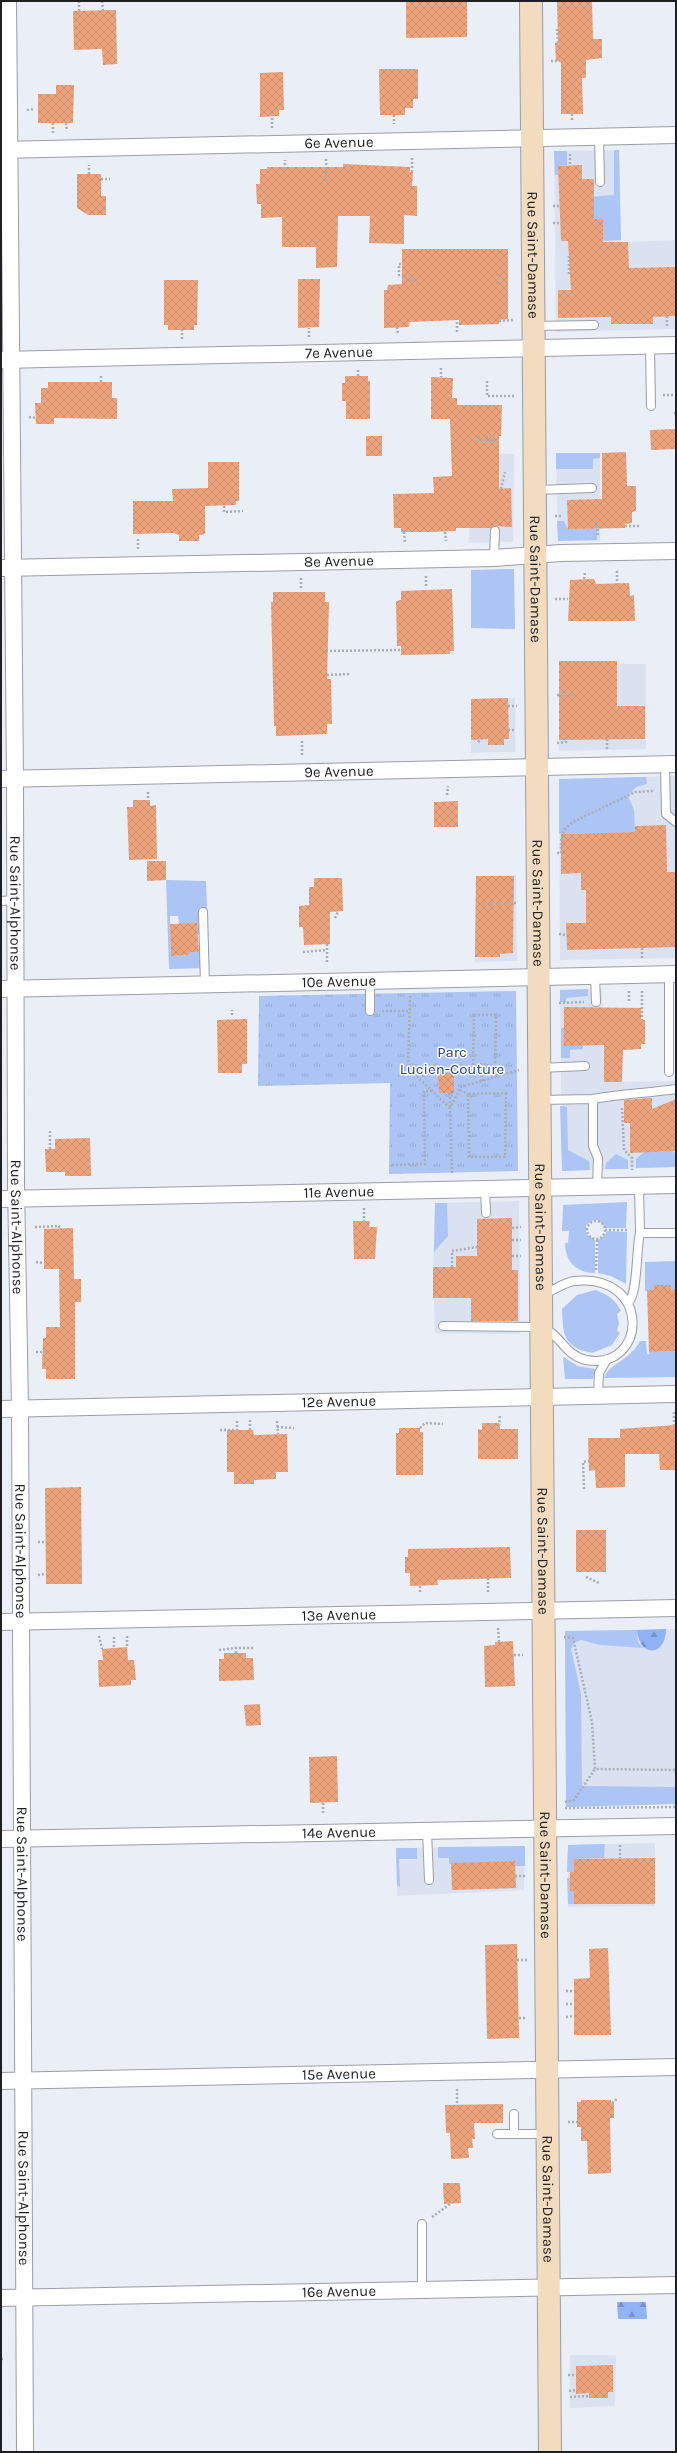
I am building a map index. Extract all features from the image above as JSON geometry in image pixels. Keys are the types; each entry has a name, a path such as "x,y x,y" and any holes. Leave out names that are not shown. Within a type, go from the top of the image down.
{"street":[{"name":"Rue Saint-Alphonse","path":"8,1 4,50 4,150 9,1199 20,1408 23,2298 25,2452"},
{"name":"Rue Saint-Damase","path":"531,1 533,138 524,323 534,348 537,978 529,1069 539,1100 550,2452"},
{"name":"6e Avenue","path":"4,150 676,135"},
{"name":"7e Avenue","path":"6,360 676,345"},
{"name":"8e Avenue","path":"6,567 494,558 561,553 676,551"},
{"name":"9e Avenue","path":"8,779 670,764"},
{"name":"10e Avenue","path":"8,989 673,974"},
{"name":"11e Avenue","path":"9,1199 676,1185"},
{"name":"12e Avenue","path":"1,1409 598,1395 675,1401"},
{"name":"13e Avenue","path":"1,1622 676,1608"},
{"name":"14e Avenue","path":"1,1839 676,1826"},
{"name":"15e Avenue","path":"1,2081 676,2067"},
{"name":"16e Avenue","path":"1,2298 676,2285"}],"lane":[{"path":"599,137 600,182"},
{"path":"524,323 594,325"},
{"path":"650,346 651,406"},
{"path":"535,490 592,488"},
{"path":"494,558 495,531"},
{"path":"670,764 665,789 666,814 676,822"},
{"path":"203,912 205,985"},
{"path":"669,1072 673,974"},
{"path":"595,976 596,1002"},
{"path":"370,982 370,1011"},
{"path":"529,1069 586,1066"},
{"path":"539,1100 593,1099 622,1094 653,1093 676,1090"},
{"path":"593,1099 593,1146 598,1158 597,1186"},
{"path":"628,1303 633,1297 637,1245 640,1233 639,1185"},
{"path":"485,1188 486,1213"},
{"path":"640,1233 676,1233"},
{"path":"443,1326 541,1327 548,1330 561,1345 574,1356 597,1361 607,1359 624,1348 630,1338 633,1321 628,1303 613,1287 589,1281 566,1282 555,1290 540,1295"},
{"path":"598,1395 599,1373 607,1359"},
{"path":"427,1831 429,1880"},
{"path":"514,2114 514,2134"},
{"path":"497,2134 547,2134"},
{"path":"422,2224 422,2290"}],"path":[{"path":"79,1 79,11"},
{"path":"102,1 103,11"},
{"path":"557,29 558,43"},
{"path":"550,61 560,61"},
{"path":"27,110 34,109"},
{"path":"394,115 394,127"},
{"path":"272,116 272,130"},
{"path":"53,123 53,134"},
{"path":"66,123 67,134"},
{"path":"327,183 326,159 333,159"},
{"path":"101,179 110,179"},
{"path":"552,206 560,206"},
{"path":"552,223 561,222"},
{"path":"568,256 569,276"},
{"path":"401,264 399,264 399,275 414,280 418,283"},
{"path":"496,274 497,285"},
{"path":"667,316 668,331"},
{"path":"457,320 457,336"},
{"path":"499,321 524,323"},
{"path":"309,328 309,339"},
{"path":"182,330 182,341"},
{"path":"487,381 487,396 516,396"},
{"path":"29,417 36,418"},
{"path":"492,442 493,435"},
{"path":"479,436 479,442 498,441"},
{"path":"486,442 487,436"},
{"path":"501,489 505,472"},
{"path":"224,506 224,512 243,511"},
{"path":"554,516 563,516"},
{"path":"597,521 598,543"},
{"path":"625,526 640,526"},
{"path":"404,532 405,547"},
{"path":"445,532 446,546"},
{"path":"138,539 138,552"},
{"path":"617,571 617,584"},
{"path":"584,572 584,579"},
{"path":"555,599 568,599"},
{"path":"326,651 401,650"},
{"path":"327,675 350,674"},
{"path":"556,695 573,695 573,691"},
{"path":"508,706 518,706"},
{"path":"508,730 518,730"},
{"path":"302,739 302,758"},
{"path":"607,739 607,752"},
{"path":"478,742 482,740"},
{"path":"556,743 566,742 566,740"},
{"path":"561,853 561,834 563,829 572,822 635,792 665,789"},
{"path":"486,904 519,903"},
{"path":"335,918 338,912"},
{"path":"558,934 566,935"},
{"path":"327,944 327,967"},
{"path":"642,948 642,961"},
{"path":"304,952 315,949 327,950"},
{"path":"410,993 408,1068 450,1108"},
{"path":"558,1003 585,1002"},
{"path":"232,1010 232,1015"},
{"path":"370,1011 410,1010"},
{"path":"474,1015 496,1015 495,1066 481,1065 473,1066 474,1015"},
{"path":"481,1065 482,1081"},
{"path":"450,1108 461,1087 529,1069"},
{"path":"460,1090 472,1097"},
{"path":"392,1165 425,1164 423,1091 432,1091"},
{"path":"450,1093 451,1174"},
{"path":"506,1093 505,1157 469,1157 468,1094 506,1093"},
{"path":"622,1108 624,1150 632,1158 632,1170"},
{"path":"50,1131 50,1149"},
{"path":"628,1155 632,1151"},
{"path":"595,1221 601,1222 605,1230 604,1235 597,1239 591,1237 588,1232 589,1224 595,1221"},
{"path":"35,1227 59,1226 59,1229"},
{"path":"512,1228 521,1227"},
{"path":"605,1230 628,1230"},
{"path":"596,1273 597,1239"},
{"path":"512,1240 521,1240"},
{"path":"452,1267 452,1251 477,1247"},
{"path":"512,1256 522,1256"},
{"path":"36,1262 44,1263"},
{"path":"36,1352 46,1352"},
{"path":"674,1425 675,1401"},
{"path":"500,1416 500,1426"},
{"path":"420,1428 424,1424 443,1424"},
{"path":"278,1427 294,1428"},
{"path":"220,1430 237,1430"},
{"path":"584,1489 583,1462 589,1461"},
{"path":"38,1542 45,1542"},
{"path":"38,1575 46,1574"},
{"path":"586,1577 599,1583"},
{"path":"488,1578 488,1593"},
{"path":"420,1586 420,1594"},
{"path":"563,1637 572,1638 592,1722 595,1769 574,1800 564,1802"},
{"path":"236,1648 236,1653"},
{"path":"219,1650 254,1648"},
{"path":"514,1655 524,1655"},
{"path":"595,1769 676,1770"},
{"path":"323,1803 323,1815"},
{"path":"565,1808 676,1806"},
{"path":"515,1876 527,1876"},
{"path":"518,1960 528,1960"},
{"path":"566,1991 574,1991"},
{"path":"566,2004 574,2004"},
{"path":"566,2017 574,2016"},
{"path":"519,2018 528,2018"},
{"path":"612,2103 618,2098"},
{"path":"567,2122 577,2122"},
{"path":"422,2224 450,2204"},
{"path":"568,2375 576,2375"},
{"path":"568,2391 576,2390"},
{"path":"568,2397 589,2396"}],"shaded area":[{"path":"619,150 621,242 676,240 676,329 556,332 554,151"},
{"path":"556,453 600,453 600,541 558,541"},
{"path":"514,454 513,542 469,543 471,455"},
{"path":"559,661 617,661 617,664 646,664 646,749 559,751"},
{"path":"515,698 515,752 471,753 471,699"},
{"path":"676,776 676,958 560,960 559,779"},
{"path":"516,875 517,961 475,962 476,876"},
{"path":"602,989 604,1082 676,1081 676,1167 562,1171 560,990"},
{"path":"519,1201 520,1334 435,1333 433,1267 435,1203"},
{"path":"676,1629 676,1804 566,1807 565,1631"},
{"path":"655,1843 655,1906 568,1907 568,1845"},
{"path":"525,1846 524,1890 397,1896 396,1848"},
{"path":"570,2355 616,2355 615,2406 570,2408"}],"green space":[{"path":"614,150 619,150 621,240 598,241 603,231 603,219 589,219 589,197 614,195"},
{"path":"554,151 567,151 567,165 558,166 558,175 555,175"},
{"path":"556,453 600,453 600,458 593,459 593,469 556,469"},
{"path":"557,521 564,521 568,529 597,528 597,540 558,541"},
{"path":"514,569 515,629 471,628 471,570"},
{"path":"646,777 647,784 636,787 628,796 634,810 635,832 559,834 559,779"},
{"path":"166,880 206,881 209,968 169,969","holes":["170,916 178,916 179,924 197,934 201,934 201,952 189,952 189,955 171,956"]},
{"path":"588,989 588,996 566,998 566,1002 560,1002 560,990"},
{"name":"Parc Lucien-Couture","path":"516,991 518,1171 389,1174 390,1083 258,1086 259,996"},
{"path":"561,1028 564,1028 564,1046 583,1045 583,1049 570,1050 570,1058 561,1058"},
{"path":"560,1106 567,1107 568,1150 589,1161 590,1170 562,1171"},
{"path":"669,1148 676,1154 676,1167 636,1168 636,1159 644,1152 665,1152"},
{"path":"616,1154 628,1160 628,1169 605,1169 606,1163"},
{"path":"627,1202 626,1228 606,1228 598,1220 594,1220 586,1225 586,1234 595,1240 595,1273 582,1271 573,1265 567,1255 565,1243 568,1243 569,1231 562,1231 563,1205"},
{"path":"435,1203 447,1203 448,1236 434,1252"},
{"path":"607,1231 627,1232 626,1284 611,1276 598,1273 598,1240 605,1235"},
{"path":"676,1261 676,1290 671,1290 670,1285 655,1285 654,1290 645,1291 645,1262"},
{"path":"595,1290 603,1293 619,1307 621,1311 617,1314 619,1323 617,1331 620,1333 612,1345 592,1353 575,1347 566,1338 563,1326 562,1309 577,1295"},
{"path":"640,1341 646,1341 647,1354 650,1354 649,1352 676,1351 676,1377 604,1378 610,1369 626,1358 636,1348"},
{"path":"563,1357 578,1366 595,1369 593,1379 565,1379"},
{"path":"666,1629 665,1638 662,1645 657,1649 647,1649 642,1646 637,1630"},
{"path":"637,1630 638,1642 643,1648 600,1645 581,1640 574,1643 571,1649 581,1694 582,1786 676,1787 676,1804 566,1807 565,1631"},
{"path":"605,1844 604,1858 575,1859 574,1872 567,1872 568,1845"},
{"path":"525,1846 525,1866 515,1866 515,1861 449,1864 449,1858 438,1858 438,1847"},
{"path":"396,1848 417,1848 417,1859 399,1859 400,1887 397,1885"},
{"path":"567,1878 570,1878 574,1891 574,1904 568,1904"},
{"path":"617,2302 646,2302 647,2319 618,2319"}],"building":[{"path":"406,1 467,1 467,37 406,38"},
{"path":"557,1 592,1 593,39 602,39 602,58 586,60 586,78 582,78 583,114 561,114 561,64 560,61 556,61 555,43 558,43"},
{"path":"116,10 117,64 103,65 102,49 74,50 73,11"},
{"path":"379,69 418,69 418,99 413,99 413,108 405,108 405,115 380,115"},
{"path":"283,72 284,110 279,110 279,116 260,117 260,73"},
{"path":"56,85 74,85 73,123 38,123 38,94 56,94"},
{"path":"343,164 410,167 410,172 413,172 412,186 417,186 417,216 404,215 404,244 369,243 370,216 338,216 337,267 316,268 316,247 282,247 282,217 261,218 261,204 257,204 256,184 260,184 260,169 267,169 267,167 343,167"},
{"path":"582,165 582,179 594,179 594,219 603,219 603,242 628,242 629,268 676,267 676,316 653,317 653,324 611,324 611,317 558,318 558,290 571,290 568,241 561,241 558,166"},
{"path":"77,174 101,174 101,196 106,196 106,215 88,215 77,208"},
{"path":"402,249 508,249 508,319 499,320 499,324 459,325 459,320 409,322 409,327 384,328 384,290 387,290 388,285 402,284"},
{"path":"298,279 320,279 319,327 298,328"},
{"path":"164,280 198,280 197,325 194,325 194,330 168,330 168,325 164,325"},
{"path":"345,376 368,376 368,381 370,381 370,419 346,419 346,401 342,401 342,383 345,383"},
{"path":"431,377 453,378 452,398 457,398 457,405 502,405 501,436 499,436 499,489 511,488 512,527 495,526 491,528 456,528 456,531 430,532 401,532 401,528 394,528 393,494 434,493 433,477 452,476 450,419 431,419"},
{"path":"48,382 112,382 112,398 117,398 117,419 54,418 54,424 36,424 35,403 41,403 41,388 48,388"},
{"path":"676,429 676,449 651,450 650,430"},
{"path":"366,436 382,436 382,456 366,456"},
{"path":"626,452 627,486 636,486 636,511 632,512 632,523 625,524 625,528 568,529 567,500 602,499 602,453"},
{"path":"208,462 239,462 239,501 236,501 236,505 205,506 205,534 199,535 199,541 179,541 179,535 173,533 133,534 133,501 173,501 172,489 208,488"},
{"path":"594,579 596,584 629,583 630,596 634,595 635,621 568,621 570,580"},
{"path":"452,589 454,651 450,651 450,654 401,655 401,646 397,646 396,601 401,600 401,591"},
{"path":"273,592 325,592 325,602 329,602 327,679 331,679 332,724 327,724 327,734 276,736 276,726 274,726 271,602 273,602"},
{"path":"559,661 617,661 617,706 645,706 645,739 559,740"},
{"path":"508,698 509,739 504,739 504,745 488,745 488,739 471,740 471,699"},
{"path":"133,800 150,800 150,806 156,805 157,859 129,860 127,807 133,807"},
{"path":"458,801 458,827 434,827 434,802"},
{"path":"666,825 667,872 676,872 676,947 567,950 566,923 586,923 586,890 581,890 581,873 561,874 561,834 635,832 635,826"},
{"path":"147,861 166,861 166,880 147,881"},
{"path":"476,876 514,876 513,953 500,954 500,957 475,957"},
{"path":"314,878 342,878 343,911 330,912 330,944 304,945 303,927 299,927 299,906 309,905 309,887 314,887"},
{"path":"197,923 199,952 189,952 189,955 171,956 170,924"},
{"path":"564,1007 641,1008 641,1020 645,1020 645,1044 641,1044 641,1049 623,1050 622,1082 604,1082 604,1045 564,1046"},
{"path":"247,1019 247,1064 242,1064 242,1073 218,1073 217,1020"},
{"path":"438,1073 454,1073 454,1093 439,1093"},
{"path":"652,1098 652,1109 676,1099 676,1151 630,1153 630,1123 624,1123 624,1100"},
{"path":"90,1138 91,1176 65,1176 65,1172 46,1172 45,1149 55,1149 55,1139"},
{"path":"512,1218 512,1270 518,1270 518,1321 471,1321 471,1298 433,1298 433,1267 456,1267 456,1256 477,1256 477,1219"},
{"path":"353,1221 370,1221 369,1227 377,1227 375,1259 354,1259"},
{"path":"73,1228 74,1279 81,1279 81,1302 75,1302 75,1379 46,1379 46,1369 42,1369 43,1338 46,1338 46,1327 60,1327 59,1269 44,1269 44,1229"},
{"path":"654,1285 671,1285 671,1290 676,1290 676,1351 649,1352 647,1290 654,1290"},
{"path":"482,1423 499,1423 500,1429 518,1429 518,1459 478,1459 478,1429 482,1430"},
{"path":"676,1425 676,1470 660,1470 659,1454 625,1454 625,1487 596,1488 595,1470 589,1471 588,1438 620,1438 620,1429"},
{"path":"399,1428 420,1428 420,1432 423,1432 423,1475 396,1475 396,1433 399,1433"},
{"path":"227,1430 253,1430 254,1435 287,1434 288,1472 276,1472 276,1479 254,1480 254,1484 234,1484 234,1472 227,1472"},
{"path":"81,1487 82,1584 46,1584 45,1488"},
{"path":"576,1530 606,1530 606,1572 576,1572"},
{"path":"510,1547 511,1578 437,1580 438,1585 410,1586 410,1573 405,1573 405,1557 408,1557 408,1549"},
{"path":"513,1641 515,1686 485,1687 484,1646 495,1645 495,1642"},
{"path":"127,1647 128,1660 134,1660 136,1680 131,1680 131,1685 99,1687 98,1660 103,1660 102,1649"},
{"path":"224,1653 246,1653 246,1658 253,1658 254,1680 219,1681 219,1659 224,1659"},
{"path":"260,1704 261,1725 246,1726 244,1705"},
{"path":"337,1756 338,1802 310,1803 309,1757"},
{"path":"655,1858 655,1904 574,1904 574,1891 570,1891 570,1872 574,1872 574,1859"},
{"path":"515,1861 516,1888 452,1890 451,1863"},
{"path":"517,1944 519,2038 487,2039 485,1945"},
{"path":"608,1948 611,2035 574,2035 574,1979 590,1978 589,1949"},
{"path":"581,2100 611,2100 611,2103 614,2103 614,2118 610,2118 611,2173 588,2174 587,2141 581,2141 581,2127 577,2127 577,2102 581,2102"},
{"path":"503,2104 503,2123 474,2123 475,2139 472,2139 473,2148 468,2148 469,2158 451,2159 450,2133 446,2133 445,2105"},
{"path":"443,2183 460,2183 461,2203 444,2204"},
{"path":"613,2365 613,2392 608,2392 608,2398 589,2398 589,2393 576,2394 576,2366"}]}
